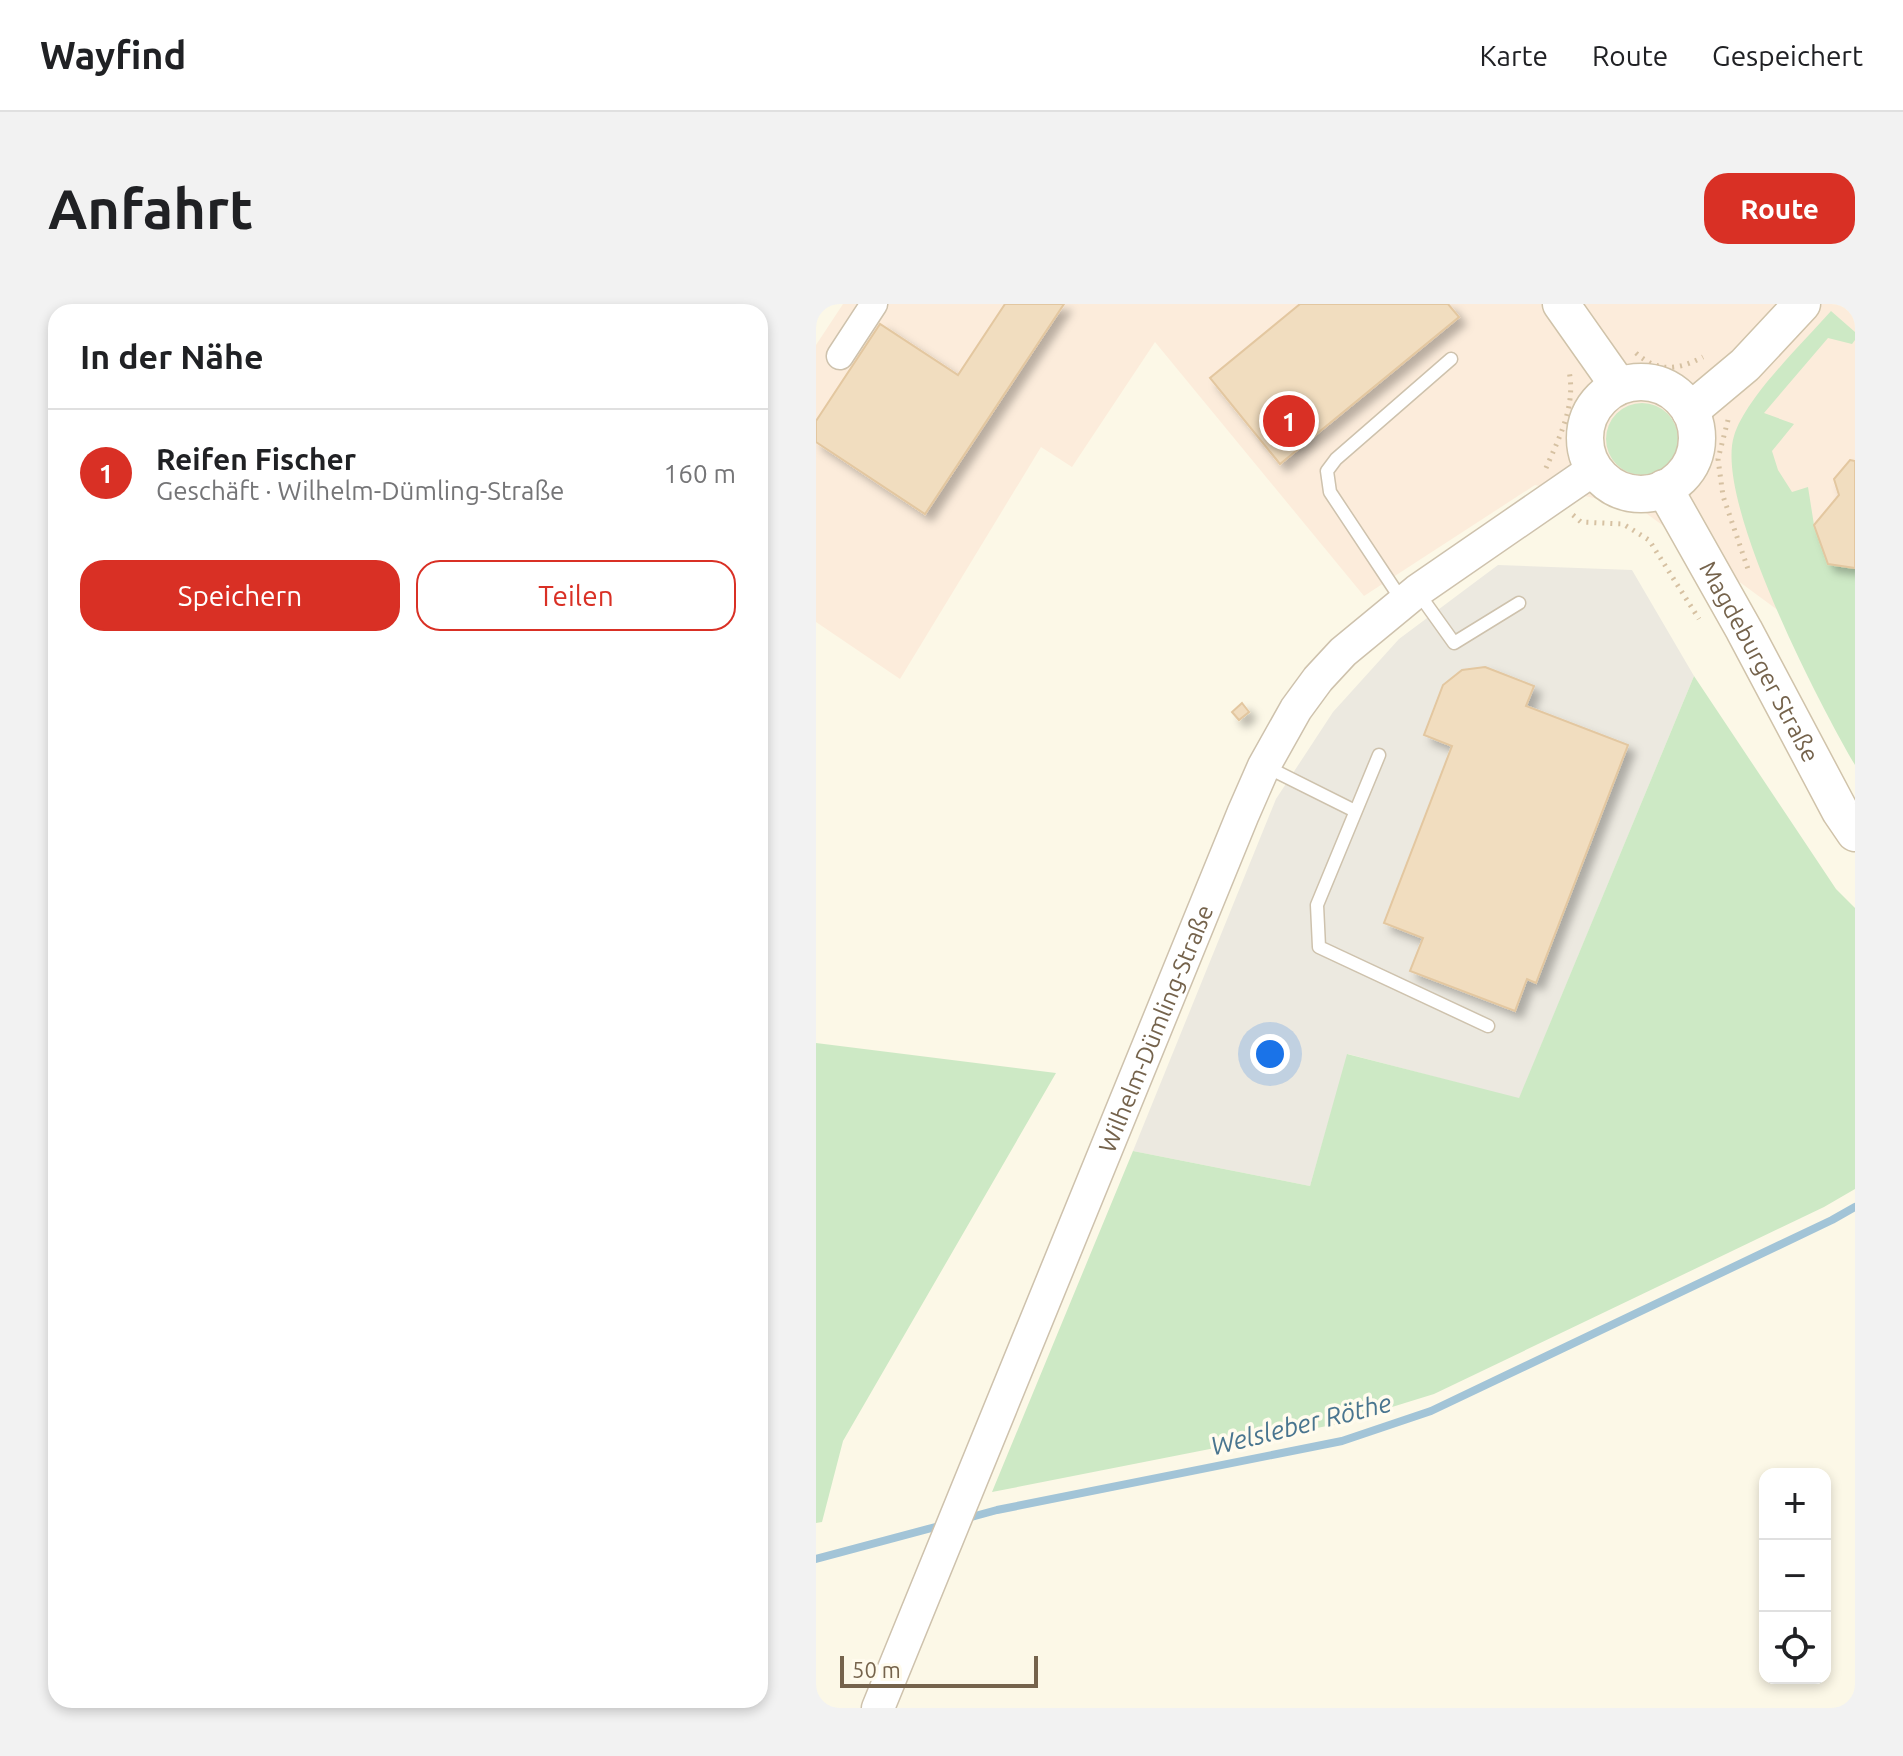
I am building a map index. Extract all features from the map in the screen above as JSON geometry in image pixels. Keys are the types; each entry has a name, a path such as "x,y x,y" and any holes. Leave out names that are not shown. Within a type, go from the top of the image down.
{"main road":[{"path":"1561,304 1617,387"},
{"path":"1704,400 1674,393 1652,383 1636,382 1617,387 1603,396 1591,411 1585,429 1585,449 1594,469 1615,489 1631,494 1647,494 1676,482 1694,457 1696,426 1704,400 1802,304"},
{"name":"Magdeburger Straße","path":"1664,488 1840,811 1855,833"}],"street":[{"path":"840,356 874,304"},
{"name":"Wilhelm-Dümling-Straße","path":"878,1708 1264,766 1296,709 1343,652 1410,596 1594,469"}],"lane":[{"path":"1451,359 1336,459 1327,471 1330,492 1410,596 1454,643 1519,603"},
{"path":"1379,755 1317,905 1319,947 1488,1026"},
{"path":"1264,766 1355,811"}],"path":[{"path":"1629,346 1650,366 1677,366 1710,354"},
{"path":"1699,359 1704,400 1729,410 1718,459 1723,496 1754,586"},
{"path":"1532,513 1544,472 1564,427 1573,391 1568,366"},
{"path":"1570,512 1581,522 1623,524 1649,540"}],"shaded area":[{"path":"843,304 1855,304 1855,700 1802,628 1639,508 1535,485 1364,596 1155,342 1072,467 1041,447 900,679 816,622 816,345"},
{"path":"1498,565 1632,570 1694,676 1519,1099 1348,1054 1310,1186 1133,1151 1276,799 1333,712 1399,639"}],"green space":[{"path":"1831,311 1855,332 1855,340 1852,344 1828,338 1764,413 1794,424 1772,451 1778,470 1792,492 1808,487 1814,525 1828,564 1855,568 1855,765 1818,697 1774,602 1739,506 1732,466 1734,436 1750,405 1776,371"},
{"path":"1649,403 1668,413 1676,425 1676,453 1668,465 1656,473 1635,475 1616,465 1608,453 1606,432 1616,413 1628,405"},
{"path":"1694,676 1836,889 1855,908 1855,1189 1824,1207 1434,1394 1337,1424 992,1492 1133,1151 1310,1186 1347,1054 1519,1098"},
{"path":"816,1043 1056,1073 843,1441 822,1522 816,1523"}],"building":[{"path":"1005,304 1064,304 925,514 816,442 816,421 880,324 958,375"},
{"path":"1300,304 1448,304 1459,317 1280,464 1210,378"},
{"path":"1850,460 1855,461 1855,568 1828,564 1814,525 1839,495 1834,479"},
{"path":"1485,667 1534,686 1526,706 1628,745 1536,983 1527,979 1515,1011 1410,971 1423,938 1384,923 1452,746 1424,735 1443,685 1462,670"},
{"path":"1242,703 1249,712 1239,720 1232,712"}],"waterway":[{"name":"Welsleber Röthe","path":"964,1519 1342,1441 1431,1411 1855,1207"},
{"name":"Welsleber Röthe","path":"816,1559 943,1525"}],"place":[{"name":"Reifen Fischer","path":"1289,421"}]}
